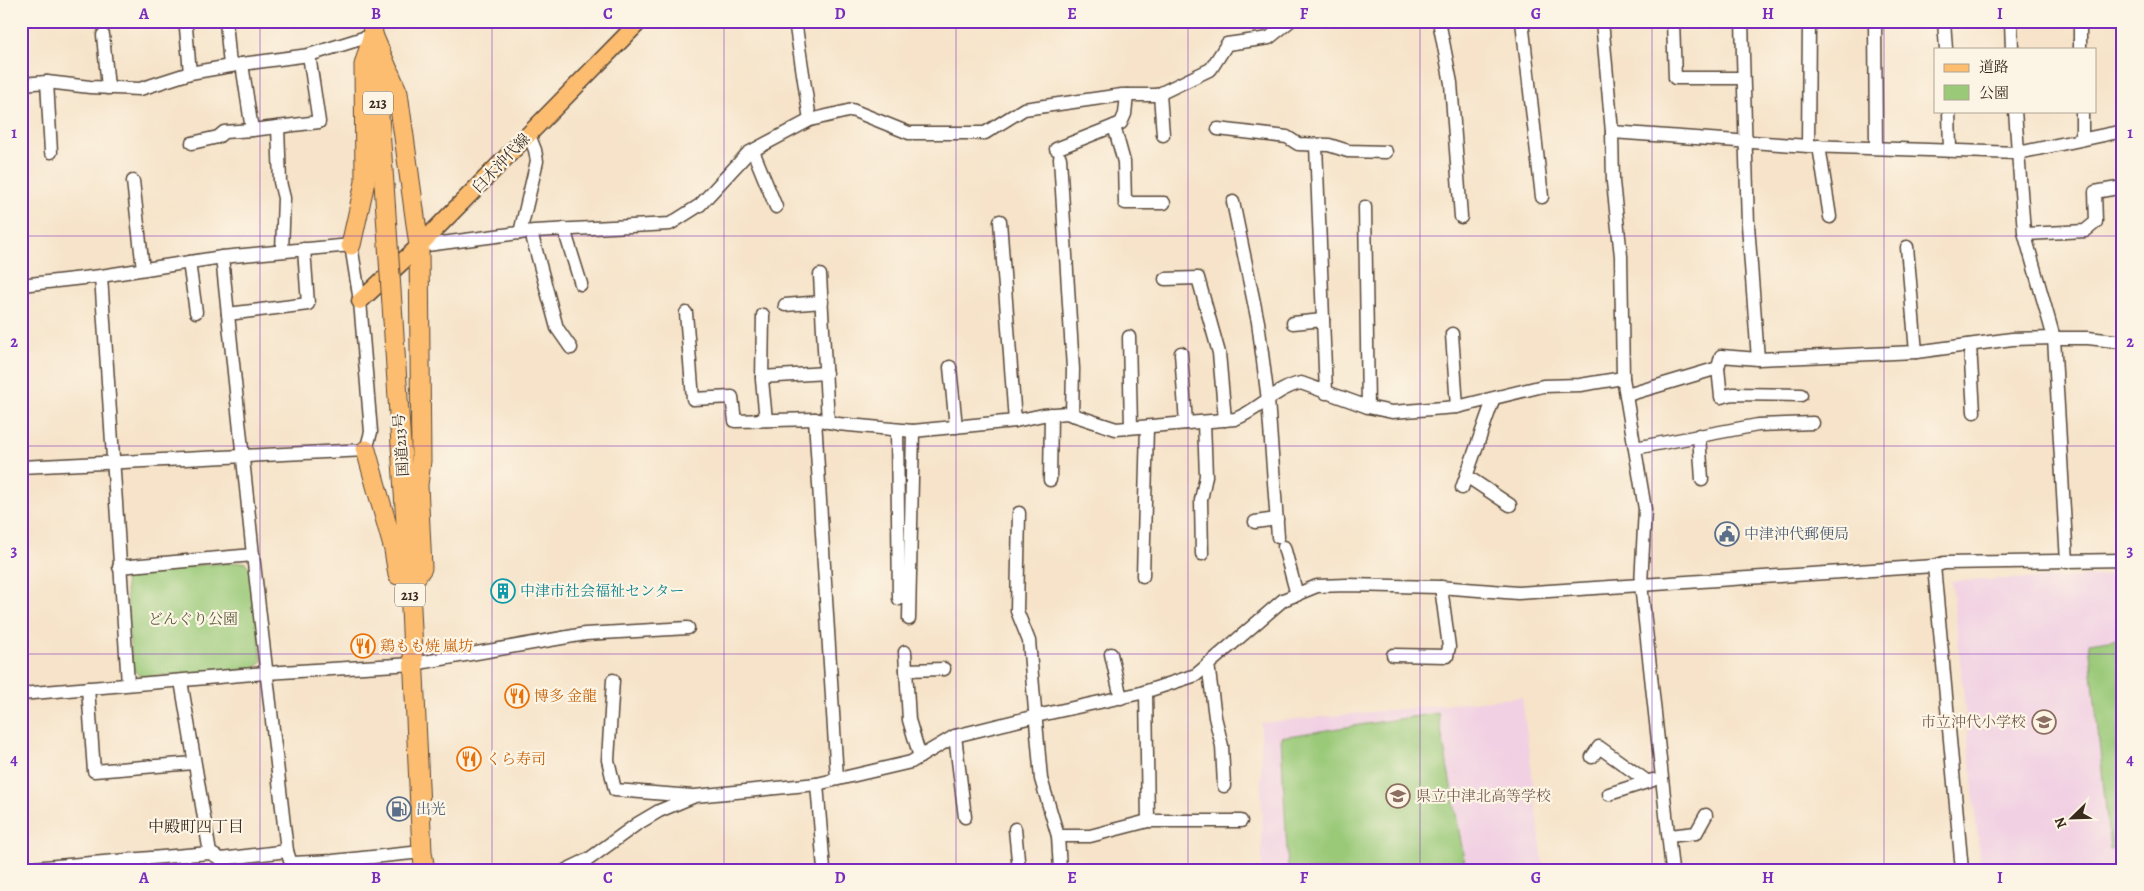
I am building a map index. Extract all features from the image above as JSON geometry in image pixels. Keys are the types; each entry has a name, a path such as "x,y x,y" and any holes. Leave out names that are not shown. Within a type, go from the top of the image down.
{"highway":[{"name":"国道213号","path":"373,28 410,586 423,861"},
{"path":"351,245 365,182 364,65 373,28"},
{"path":"373,28 398,93 420,246 421,462 418,486 422,568 410,586"},
{"path":"366,450 394,550 404,620 413,664"}],"main road":[{"name":"臼木沖代線","path":"360,302 420,246 640,21"}],"street":[{"path":"226,21 252,130"},
{"path":"795,21 810,120"},
{"path":"420,246 526,232 670,224 700,205 748,154 810,120 852,110 909,133 985,133 1024,109 1127,95 1160,94 1211,69 1227,44 1269,38 1290,21"},
{"path":"1439,21 1451,83 1461,217"},
{"path":"1522,21 1542,197"},
{"path":"1602,21 1612,132 1613,182 1621,256 1623,378 1646,509 1641,584 1672,870"},
{"path":"1673,21 1675,78 1743,78"},
{"path":"1742,21 1744,142 1758,359"},
{"path":"1809,21 1814,146 1830,217"},
{"path":"1875,21 1876,147"},
{"path":"1944,21 1946,48"},
{"path":"2010,21 2012,48"},
{"path":"2080,21 2080,48"},
{"path":"186,28 190,73"},
{"path":"21,84 47,82 140,89 190,73 309,55 373,28"},
{"path":"104,35 108,88"},
{"path":"192,143 218,137 224,132 319,122 309,55"},
{"path":"47,82 51,152"},
{"path":"1160,94 1163,135"},
{"path":"1072,415 1073,369 1058,154 1122,123 1127,95"},
{"path":"1948,112 1950,150"},
{"path":"2015,112 2025,234 2054,338 2066,562"},
{"path":"2082,112 2082,139"},
{"path":"1114,126 1124,162 1125,203 1164,203"},
{"path":"278,127 280,182 284,198 282,251"},
{"path":"1218,129 1287,137 1298,144 1328,145 1348,151 1378,156"},
{"path":"1612,132 1814,146 2018,153 2123,131"},
{"path":"528,135 535,150 537,161 526,232 557,328 571,348"},
{"path":"1316,145 1326,393"},
{"path":"753,151 776,207"},
{"path":"133,181 143,269"},
{"path":"2025,234 2085,231 2096,222 2095,192 2123,187"},
{"path":"1233,202 1258,322 1268,400 1277,519 1281,542 1297,595"},
{"path":"1365,207 1368,407"},
{"path":"1000,221 1015,421"},
{"path":"564,229 581,284"},
{"path":"21,285 101,276 222,257 351,245 360,302 371,432 366,450 21,467"},
{"path":"1907,247 1916,352"},
{"path":"228,314 308,304 304,249"},
{"path":"222,257 242,455 287,851 293,866 423,861"},
{"path":"189,262 196,312"},
{"path":"820,274 828,422"},
{"path":"101,276 128,684"},
{"path":"1165,280 1198,278 1219,353 1225,420"},
{"path":"785,305 822,302"},
{"path":"686,314 693,399 732,397 735,421 815,419 913,431 1015,421 1067,413 1116,429 1235,419 1247,414 1292,385 1301,383 1368,407 1392,412 1457,408 1543,386 1580,385 1623,378"},
{"path":"763,315 762,377 766,420"},
{"path":"1293,323 1323,320"},
{"path":"1452,334 1457,408"},
{"path":"1130,337 1131,427"},
{"path":"1801,395 1733,394 1721,396 1718,368 1721,356 1758,359 1916,352 2012,339 2088,338 2123,342"},
{"path":"1970,345 1974,412"},
{"path":"1182,353 1186,423"},
{"path":"950,366 956,427"},
{"path":"1627,395 1718,368"},
{"path":"762,377 826,373"},
{"path":"1493,400 1465,482 1510,505"},
{"path":"1050,480 1051,414"},
{"path":"815,419 838,778"},
{"path":"1202,554 1201,500 1206,476 1204,423"},
{"path":"1636,448 1758,425 1813,423"},
{"path":"1143,576 1147,427"},
{"path":"897,430 899,599"},
{"path":"909,619 913,431"},
{"path":"1699,435 1702,480"},
{"path":"1019,513 1017,611 1029,641 1041,779 1058,836 1060,870"},
{"path":"1255,522 1277,519"},
{"path":"119,567 253,555"},
{"path":"613,680 608,760 615,790 695,796 817,784 912,762 955,736 1146,692 1196,675 1282,600 1317,586 1441,588 1518,593 1939,565 2123,560"},
{"path":"1939,565 1962,870"},
{"path":"1393,655 1446,656 1449,647 1441,588"},
{"path":"21,694 266,673 413,664 585,634 688,628"},
{"path":"905,652 909,720 920,757"},
{"path":"1111,654 1121,698"},
{"path":"1208,664 1215,717 1222,746 1224,786"},
{"path":"906,670 944,669"},
{"path":"181,681 210,853"},
{"path":"88,688 94,771 194,763"},
{"path":"1146,692 1148,821"},
{"path":"955,736 965,817"},
{"path":"1592,757 1599,747 1648,782"},
{"path":"1609,794 1662,777"},
{"path":"817,784 824,870"},
{"path":"566,870 589,859 659,811 695,796"},
{"path":"1669,836 1696,834 1706,815"},
{"path":"1058,836 1090,836 1148,821 1241,822"},
{"path":"1016,829 1019,870"},
{"path":"21,869 210,853 221,860 287,851"}],"shaded area":[{"name":"市立沖代小学校","path":"2123,575 2123,863 2069,870 1981,870 1952,581"},
{"name":"県立中津北高等学校","path":"1522,697 1544,870 1262,870 1261,723"}],"green space":[{"name":"どんぐり公園","path":"244,562 252,569 262,662 253,670 142,677 132,669 125,578 135,569"},
{"path":"2123,638 2123,847 2110,849 2089,643"},
{"path":"1438,713 1466,870 1288,870 1281,737"}],"place":[{"name":"中津沖代郵便局","path":"1727,534"},
{"name":"中津市社会福祉センター","path":"503,591"},
{"name":"鶏もも焼 嵐坊","path":"363,646"},
{"name":"博多 金龍","path":"517,696"},
{"name":"市立沖代小学校","path":"2044,722"},
{"name":"くら寿司","path":"469,759"},
{"name":"県立中津北高等学校","path":"1398,796"},
{"name":"出光","path":"399,809"}],"district":[{"name":"中殿町四丁目","path":"196,826"}]}
